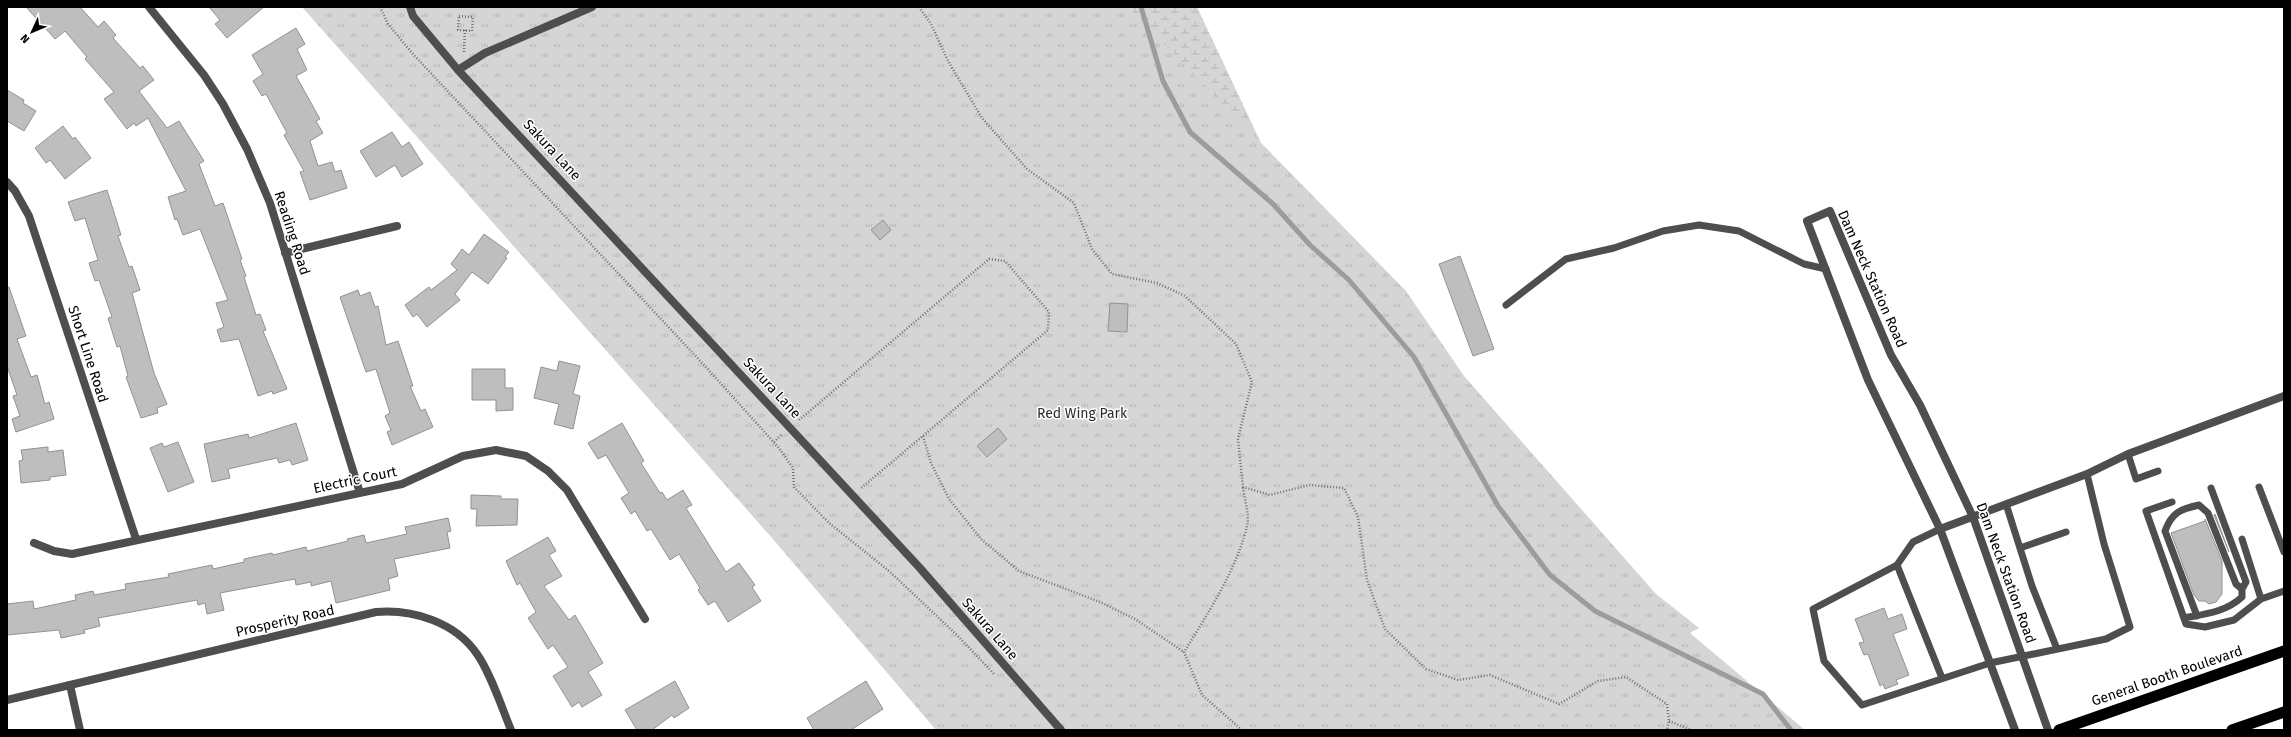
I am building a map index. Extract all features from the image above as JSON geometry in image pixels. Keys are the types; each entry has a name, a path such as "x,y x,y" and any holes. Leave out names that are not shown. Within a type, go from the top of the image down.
{"highway":[{"name":"General Booth Boulevard","path":"2059,730 2284,651"},
{"path":"2232,730 2284,712"}],"street":[{"name":"Reading Road","path":"150,7 204,75 223,104 247,149 270,203 360,492"},
{"name":"Sakura Lane","path":"410,7 413,16 919,568 1061,730"},
{"path":"460,68 485,53 592,7"},
{"name":"Short Line Road","path":"7,182 18,196 29,216 136,539"},
{"name":"Dam Neck Station Road","path":"2015,730 1940,529 1868,380 1807,221 1830,210 1892,356 1920,405 1973,516 2048,730"},
{"path":"285,253 397,226"},
{"path":"1940,529 2087,474 2128,454 2284,396"},
{"name":"Electric Court","path":"34,543 54,551 72,554 136,539 402,484 463,456 496,450 526,456 548,471 566,490 645,620"},
{"name":"Prosperity Road","path":"7,700 376,612 397,611 443,624 468,643 478,655 511,730"},
{"path":"70,685 80,730"}],"lane":[{"path":"1506,305 1566,259 1614,248 1663,231 1699,225 1739,231 1804,264 1826,269"},
{"path":"2128,454 2136,479 2158,471"},
{"path":"1940,529 1913,542 1897,565 1812,609 1824,660 1862,705 1990,663 2106,639 2130,627 2104,544 2087,474"},
{"path":"2259,487 2284,552"},
{"path":"2185,621 2197,616 2213,613 2233,604 2242,597 2242,589 2246,582 2211,488"},
{"path":"2172,502 2146,511 2185,621"},
{"path":"2006,504 2020,548 2057,649"},
{"path":"2197,616 2165,531 2168,522 2180,510 2199,505 2208,513 2236,584 2242,589"},
{"path":"2020,548 2066,532"},
{"path":"2242,539 2261,598"},
{"path":"1897,565 1942,678"},
{"path":"2185,621 2205,627 2234,620 2261,598 2284,591"}],"path":[{"path":"380,7 388,24 412,53 779,448 793,468 794,487 829,523 889,571 958,636 1000,680"},
{"path":"919,7 931,24 948,61 982,118 1027,169 1074,203 1092,249 1112,274 1157,283 1185,296 1236,344 1252,382 1238,439 1248,525 1230,572 1208,615 1184,652"},
{"path":"459,16 473,18 472,31 465,30 458,30 459,16"},
{"path":"460,68 465,30"},
{"path":"790,427 989,259 1006,261 1049,312 1048,330 852,495"},
{"path":"923,436 931,463 949,498 981,539 1019,571 1100,602 1135,619 1184,652 1202,695 1242,730"},
{"path":"1243,487 1270,495 1309,485 1344,488 1358,517 1367,580 1385,629 1426,669 1458,680 1490,675 1559,704 1598,681 1626,677 1667,704 1669,721 1668,730"},
{"path":"1669,721 1691,730"}],"green space":[{"name":"Red Wing Park","path":"302,7 1128,7 1406,291 1464,376 1656,594 1699,628 1690,633 1805,730 936,730 772,538"},
{"path":"1032,7 1197,7 1270,162"}],"building":[{"path":"26,7 80,7 98,27 104,21 116,35 113,38 140,68 143,66 154,80 139,91 167,128 179,121 204,161 199,164 215,206 223,203 242,259 240,260 246,276 244,277 256,315 260,314 266,330 263,331 287,389 273,394 272,391 258,396 239,339 221,342 217,330 224,327 216,303 228,300 200,229 183,235 177,219 175,220 168,197 186,191 148,118 136,126 134,123 127,129 104,99 114,92 85,59 87,57 65,31 55,39"},
{"path":"209,7 264,7 227,38 215,24 220,20"},
{"path":"296,28 305,44 297,49 307,70 296,76 320,119 316,121 323,133 310,141 318,166 332,162 335,172 341,170 347,188 310,200 300,172 304,171 284,135 287,133 266,94 262,96 253,81 263,74 252,55"},
{"path":"7,90 24,100 23,103 36,111 24,131 7,121"},
{"path":"63,126 73,139 75,137 91,158 65,179 50,160 46,163 35,148"},
{"path":"392,132 402,147 409,142 423,164 402,177 395,165 376,177 360,151"},
{"path":"107,190 121,235 118,236 129,267 132,266 140,290 132,293 154,373 167,404 157,408 158,413 141,418 126,377 128,376 120,346 117,347 108,318 112,317 99,280 95,281 89,263 98,260 85,218 75,221 68,202"},
{"path":"883,220 891,230 880,240 871,230"},
{"path":"484,234 509,252 505,257 507,258 488,284 472,272 455,294 460,300 427,327 417,314 413,317 405,305 429,287 431,290 457,270 451,264 462,249 469,255"},
{"path":"1460,256 1494,349 1473,356 1439,264"},
{"path":"7,287 9,287 26,336 17,339 31,377 37,375 45,404 49,402 54,419 16,432 12,419 20,416 13,396 17,395 7,366"},
{"path":"358,290 360,296 370,292 375,307 378,306 386,345 398,341 413,386 410,386 421,411 425,409 433,427 392,445 387,432 391,430 385,416 390,413 376,369 366,372 340,297"},
{"path":"1110,303 1128,304 1127,332 1108,331"},
{"path":"559,361 580,366 573,394 580,396 573,429 554,424 559,404 534,398 541,367 557,371"},
{"path":"472,369 505,369 505,388 513,388 513,410 496,411 496,400 472,400"},
{"path":"296,423 308,460 292,465 290,460 279,463 277,458 228,469 230,478 212,482 204,444 248,434 249,438"},
{"path":"622,423 644,461 641,463 660,493 662,492 667,500 683,490 692,505 686,508 726,572 739,563 755,585 752,587 761,601 728,622 715,601 708,605 698,590 700,588 679,554 670,560 651,529 647,531 635,511 631,514 621,498 629,493 606,455 598,459 588,443"},
{"path":"998,428 1007,439 987,457 977,446"},
{"path":"178,442 194,482 168,492 150,448 162,443 164,447"},
{"path":"48,447 48,452 63,450 66,475 50,477 50,480 21,483 19,461 23,460 21,450"},
{"path":"471,495 501,496 501,499 518,499 517,525 476,526 477,509 471,509"},
{"path":"2215,514 2229,552 2214,515"},
{"path":"448,518 451,531 447,532 450,548 394,559 398,576 388,579 390,590 336,603 331,581 311,586 311,582 296,585 295,579 220,593 224,610 207,614 205,603 198,605 197,600 98,618 100,626 84,630 85,633 61,638 59,630 7,635 7,604 33,601 34,609 76,600 75,595 93,591 94,595 126,589 125,584 169,577 168,574 212,565 213,569 244,562 244,559 272,553 273,555 306,547 307,551 348,541 347,539 364,535 366,543 407,534 405,527"},
{"path":"2205,519 2222,561 2222,594 2216,602 2209,604 2205,601 2199,601 2194,595 2171,533 2205,521"},
{"path":"548,537 556,551 549,555 562,576 544,586 569,620 575,615 603,663 588,672 602,695 582,707 579,702 572,707 553,676 568,667 553,645 548,649 528,618 536,612 520,583 517,585 506,561"},
{"path":"1884,608 1888,619 1902,614 1907,629 1893,634 1909,675 1896,680 1898,684 1885,689 1883,684 1880,686 1868,654 1864,655 1859,643 1864,642 1855,619"},
{"path":"675,681 689,708 674,718 672,715 652,730 637,730 625,710"},
{"path":"866,681 883,709 851,730 814,730 807,718"}],"waterway":[{"path":"1141,7 1163,81 1190,132 1273,204 1310,245 1349,280 1414,357 1498,506 1550,575 1595,611 1763,694 1791,730"}]}
